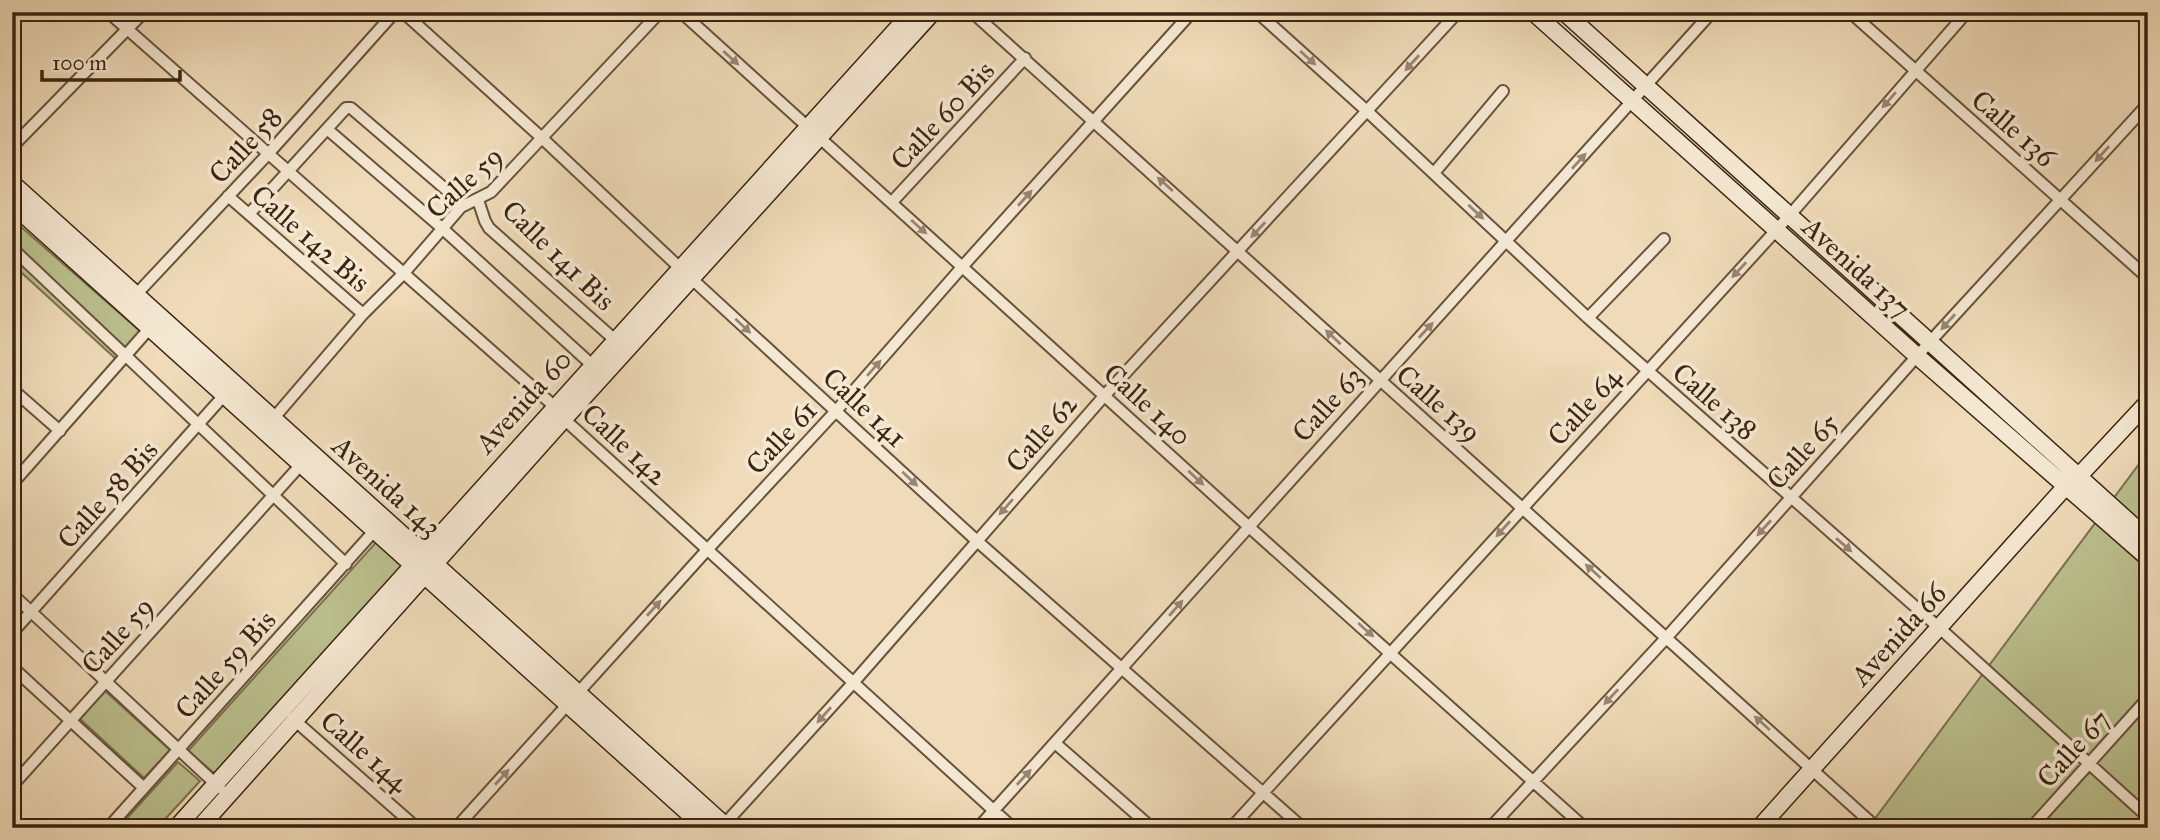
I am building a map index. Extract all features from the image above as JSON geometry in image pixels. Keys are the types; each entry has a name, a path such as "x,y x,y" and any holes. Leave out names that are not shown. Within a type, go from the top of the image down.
{"main road":[{"name":"Avenida 60","path":"559,413 592,365 912,12"},
{"name":"Avenida 60","path":"176,828 222,789 559,413 692,279 933,12"},
{"name":"Avenida 137","path":"1533,12 1917,356 2072,485 2148,539"},
{"name":"Avenida 137","path":"1564,12 1931,342 2148,558"},
{"name":"Avenida 143","path":"12,183 130,301 573,697 724,827"},
{"name":"Avenida 143","path":"15,212 130,301 149,329 229,390 273,419 375,530 423,564"},
{"name":"Avenida 66","path":"1770,828 1816,771 2148,402"},
{"name":"Avenida 143","path":"573,697 705,828"},
{"name":"Avenida 66","path":"1759,828 1816,771"},
{"name":"Avenida 60","path":"199,828 222,789"}],"street":[{"name":"Calle 142","path":"108,12 404,273 1013,828"},
{"path":"12,146 144,12"},
{"name":"Calle 58","path":"130,301 268,154 395,12"},
{"name":"Calle 141","path":"403,12 977,541 1303,828"},
{"name":"Calle 59","path":"273,419 363,314 404,273 461,207 491,192 660,12"},
{"name":"Calle 140","path":"681,12 1585,828"},
{"name":"Calle 139","path":"972,12 1877,828"},
{"name":"Calle 61","path":"456,828 836,411 1192,12"},
{"name":"Calle 138","path":"1257,12 1588,318 1942,630 2148,817"},
{"name":"Calle 62","path":"724,827 1105,395 1458,12"},
{"name":"Calle 63","path":"978,828 1379,380 1508,242 1712,12"},
{"name":"Calle 136","path":"1850,12 2148,278"},
{"name":"Calle 64","path":"1231,828 1790,215 1967,12"},
{"path":"2136,12 2148,22"},
{"name":"Calle 60 Bis","path":"892,202 1025,58"},
{"path":"1434,173 1503,91"},
{"name":"Calle 65","path":"1490,828 1667,637 1917,356 2148,104"},
{"name":"Calle 141 Bis","path":"327,129 346,108 351,108 450,193 461,207"},
{"path":"248,214 327,129 443,229 592,365"},
{"name":"Calle 142 Bis","path":"229,196 363,314"},
{"name":"Calle 141 Bis","path":"478,200 489,228 615,340"},
{"path":"1588,318 1664,239"},
{"path":"12,244 16,252 125,357 346,564"},
{"path":"12,484 149,329"},
{"path":"12,389 60,431"},
{"name":"Calle 58 Bis","path":"12,633 229,390"},
{"name":"Calle 59","path":"12,786 307,458"},
{"name":"Calle 59 Bis","path":"108,828 375,530"},
{"path":"12,594 222,789"},
{"path":"12,667 144,788"},
{"name":"Calle 67","path":"2031,828 2148,698"},
{"name":"Calle 144","path":"288,715 417,828"},
{"path":"1055,743 1152,828"}],"green space":[{"path":"12,219 141,332 116,359 12,264"},
{"path":"2148,452 2148,828 1868,828"},
{"path":"380,538 411,566 220,778 188,751"},
{"path":"104,690 170,750 144,778 78,717"},
{"path":"178,762 200,781 157,828 118,828"}]}
